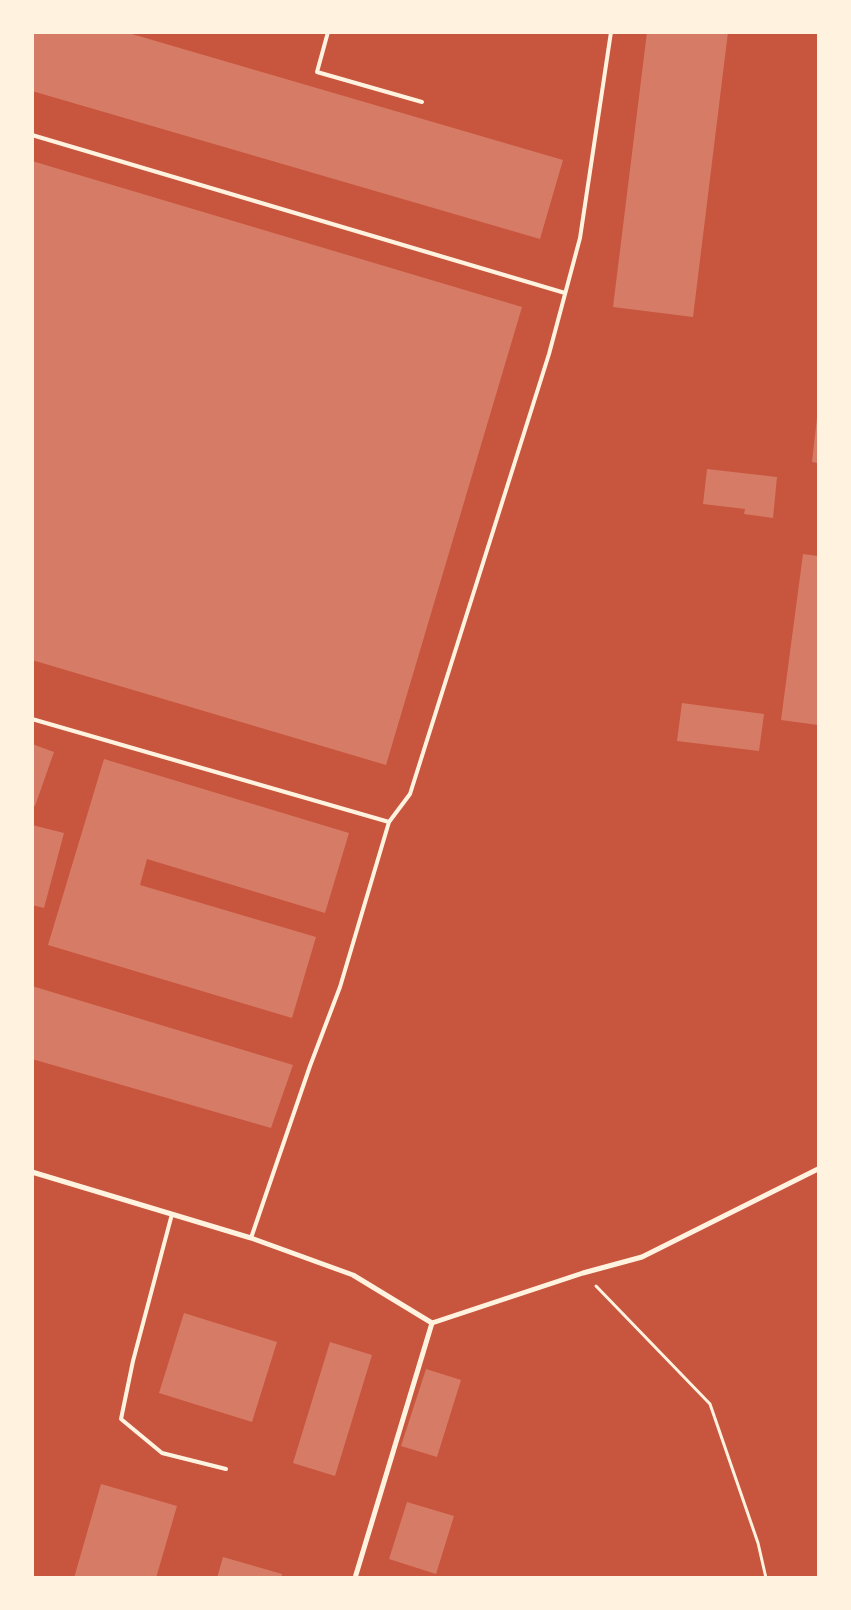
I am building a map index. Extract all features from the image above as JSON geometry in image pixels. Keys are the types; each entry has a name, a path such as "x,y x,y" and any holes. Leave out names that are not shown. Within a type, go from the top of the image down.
{"street":[{"path":"32,1172 251,1238 352,1275 432,1323 583,1273 642,1256 818,1169"},
{"path":"355,1578 432,1323"}],"lane":[{"path":"328,32 317,72 422,102"},
{"path":"251,1238 310,1066 340,987 390,822 410,794 549,354 580,238 611,32"},
{"path":"32,135 565,293"},
{"path":"32,718 390,822"},
{"path":"172,1214 133,1360 121,1419 162,1452 226,1469"}],"path":[{"path":"583,1273 710,1404 758,1543 766,1578"}],"building":[{"path":"32,32 125,32 563,160 540,239 32,91"},
{"path":"647,32 728,32 693,317 613,307"},
{"path":"32,161 522,307 386,765 32,660"},
{"path":"818,418 818,463 812,462"},
{"path":"707,469 777,477 773,518 744,514 745,509 703,504"},
{"path":"803,554 818,556 818,725 781,720"},
{"path":"682,703 764,714 759,751 677,741"},
{"path":"32,744 54,752 35,806 32,805"},
{"path":"104,759 349,833 325,913 147,859 140,885 316,937 292,1018 48,945"},
{"path":"32,825 64,833 44,908 32,905"},
{"path":"32,986 293,1065 271,1128 32,1059"},
{"path":"184,1313 277,1342 252,1422 159,1393"},
{"path":"330,1342 372,1355 335,1476 293,1463"},
{"path":"426,1369 461,1380 437,1457 401,1446"},
{"path":"101,1484 177,1506 156,1578 74,1578"},
{"path":"407,1502 454,1516 436,1574 389,1559"},
{"path":"223,1557 282,1574 281,1578 217,1578"}]}
